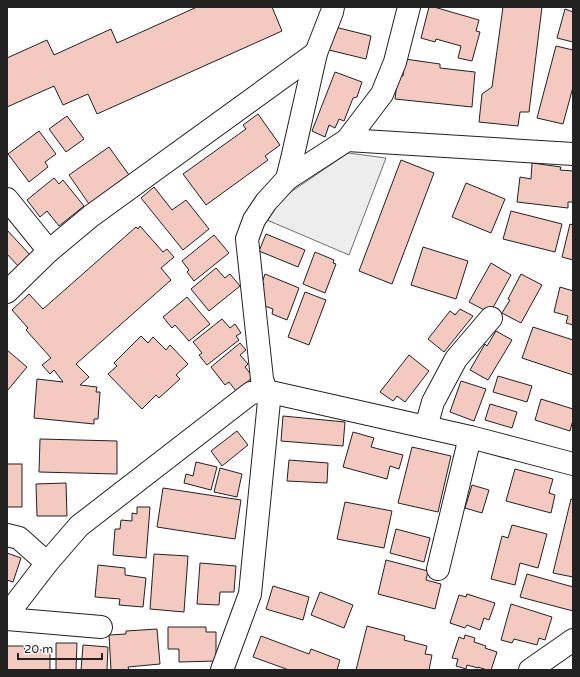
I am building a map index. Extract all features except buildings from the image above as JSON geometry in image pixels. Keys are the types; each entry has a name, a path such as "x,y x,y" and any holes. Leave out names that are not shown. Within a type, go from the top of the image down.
{"street":[{"path":"287,179 316,53 333,7"},
{"path":"222,670 250,594 269,401 262,379 247,239 254,220 266,202 287,179 347,140 382,94 395,62 409,7"},
{"path":"7,292 49,251 91,216 316,53"},
{"path":"347,140 573,154"},
{"path":"7,199 49,251"},
{"path":"426,427 433,402 456,359 491,318"},
{"path":"7,615 47,563 79,526 251,393 266,391 470,437 573,464"},
{"path":"438,569 470,437"},
{"path":"7,535 19,538 47,563"},
{"path":"7,619 101,627"},
{"path":"530,670 573,640"}],"shaded area":[{"path":"348,153 386,158 349,255 267,220 282,198"}]}
